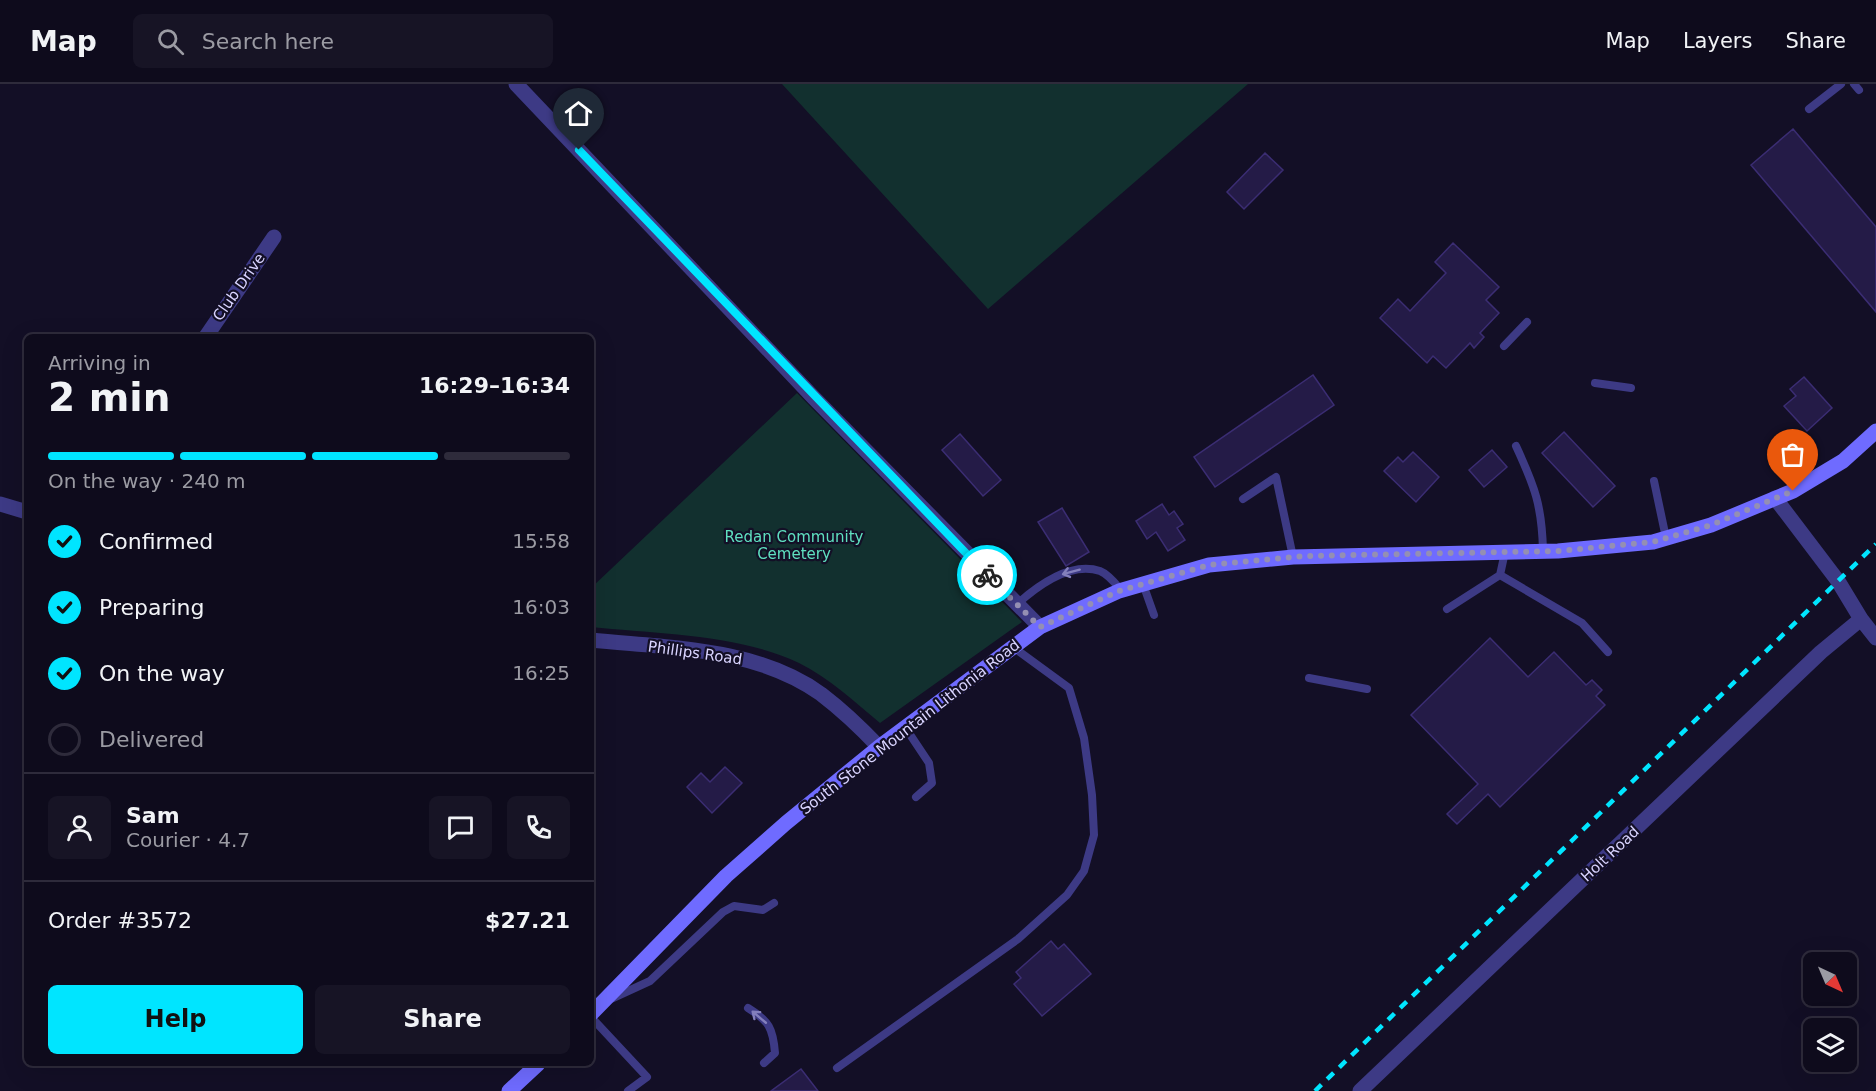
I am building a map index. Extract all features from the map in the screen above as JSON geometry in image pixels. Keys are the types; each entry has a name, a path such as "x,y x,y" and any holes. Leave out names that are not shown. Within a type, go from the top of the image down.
{"main road":[{"name":"South Stone Mountain Lithonia Road","path":"594,1011 726,876 786,823 879,747 1040,627 1121,590 1209,565 1293,557 1543,551 1653,542 1711,525 1793,491 1843,461 1876,431"},
{"path":"508,1091 536,1066"}],"street":[{"path":"516,84 806,390 1040,627"},
{"name":"Club Drive","path":"208,334 274,237"},
{"path":"1776,498 1838,580 1861,619 1876,638"},
{"path":"0,504 24,511"},
{"name":"Holt Road","path":"1360,1091 1821,652 1861,619"},
{"name":"Phillips Road","path":"594,640 713,653 749,661 788,676 819,693 852,719 879,747"}],"lane":[{"path":"1809,109 1841,84"},
{"path":"1504,346 1527,322"},
{"path":"1595,383 1631,388"},
{"path":"1516,446 1538,497 1542,515 1543,551"},
{"path":"1243,499 1276,477 1293,557"},
{"path":"1654,481 1666,538"},
{"path":"1447,609 1500,574 1505,552"},
{"path":"1016,605 1060,574 1082,569 1102,572 1121,590"},
{"path":"1500,574 1582,623 1608,652"},
{"path":"1143,584 1154,615"},
{"path":"837,1068 1018,939 1067,895 1084,871 1094,835 1092,795 1084,738 1069,687 1012,646"},
{"path":"1309,678 1367,690"},
{"path":"905,727 929,763 932,783 916,797"},
{"path":"628,1091 646,1077 594,1011 650,981 723,912 734,906 763,910 774,903"},
{"path":"747,1008 761,1016 774,1032 775,1053 764,1063"}],"green space":[{"path":"782,84 1248,84 988,309"},
{"name":"Redan Community Cemetery","path":"797,393 1022,622 880,723 821,676 776,653 697,637 594,627 594,585"}],"building":[{"path":"1793,129 1876,227 1876,312 1751,165"},
{"path":"1265,153 1283,170 1244,209 1227,192"},
{"path":"1453,243 1499,287 1486,300 1499,313 1480,333 1484,337 1474,348 1470,343 1446,368 1433,356 1427,363 1380,318 1398,299 1410,311 1446,273 1435,262"},
{"path":"1313,375 1334,405 1215,487 1194,457"},
{"path":"1804,377 1832,408 1807,431 1784,406 1796,396 1790,389"},
{"path":"1564,432 1615,486 1593,507 1542,453"},
{"path":"960,434 1001,480 983,496 942,450"},
{"path":"1492,450 1507,467 1484,487 1469,470"},
{"path":"1413,452 1439,477 1416,502 1384,471 1398,457 1403,462"},
{"path":"1162,504 1169,515 1174,511 1183,524 1177,528 1185,540 1168,551 1156,532 1147,539 1136,521"},
{"path":"1062,508 1089,552 1066,566 1038,522"},
{"path":"1490,638 1528,677 1554,652 1586,685 1592,680 1602,690 1596,696 1605,705 1500,807 1488,794 1457,824 1447,814 1478,784 1411,715"},
{"path":"725,767 742,783 712,813 687,787 701,773 710,782"},
{"path":"1051,941 1058,949 1064,944 1091,974 1042,1016 1014,984 1021,978 1016,972"},
{"path":"801,1069 818,1091 771,1091"}],"railway":[{"path":"1315,1091 1876,544"}],"way so far":[{"path":"987,575 1040,627 1119,591 1209,565 1304,556 1558,551 1653,542 1711,525 1793,491"}],"route":[{"path":"579,150 814,398 987,575"}]}
